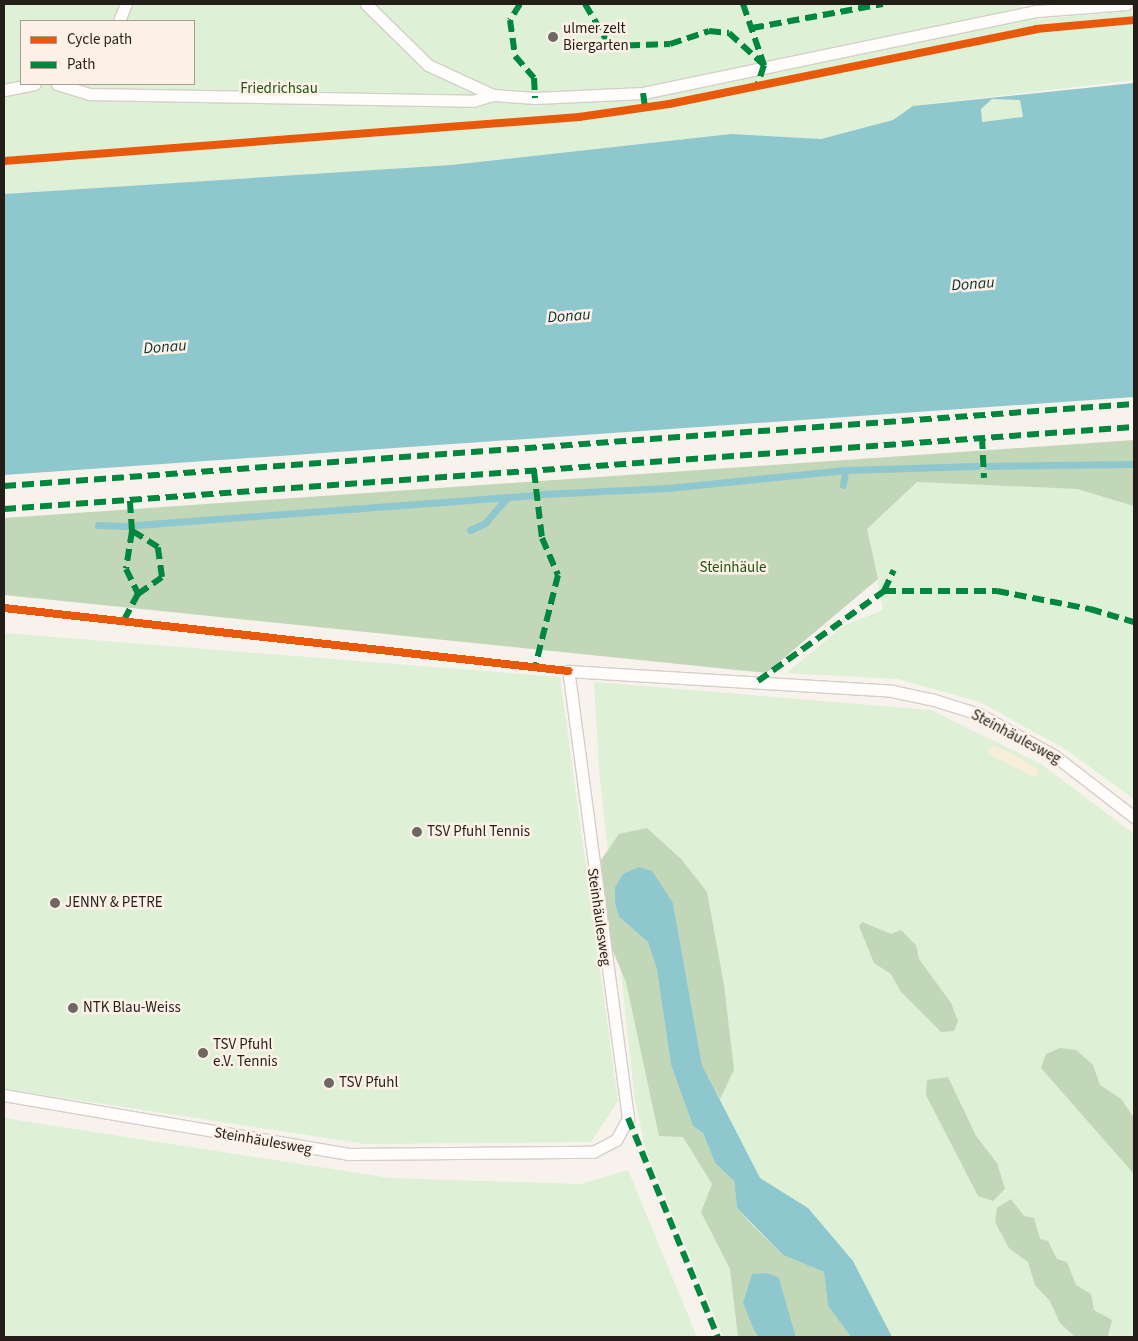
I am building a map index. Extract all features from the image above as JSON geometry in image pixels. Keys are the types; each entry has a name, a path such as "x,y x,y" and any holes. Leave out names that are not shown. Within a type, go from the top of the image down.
{"lane":[{"path":"119,20 126,4"},
{"path":"366,4 428,65 493,95 535,98 643,93 1036,8 1127,4"},
{"path":"4,90 29,85"},
{"path":"60,85 89,94 473,101 493,95"},
{"name":"Steinhäulesweg","path":"4,1095 348,1154 593,1152 616,1140 628,1118 568,671 835,687 931,699 979,714 1055,756 1134,817"}],"green space":[{"name":"Friedrichsau","path":"4,4 1021,4 1023,20 1134,11 1134,80 913,106 894,120 821,139 731,134 451,165 4,194"},
{"path":"992,99 1020,100 1023,118 982,122 981,109"},
{"name":"Steinhäule","path":"1134,440 1134,506 1077,489 917,482 867,529 878,579 766,673 4,595 4,518"},
{"path":"917,482 1077,489 1134,506 1134,799 1065,749 980,702 898,679 786,673 845,625 883,610 867,529"},
{"name":"TSV Pfuhl Tennis","path":"4,633 560,677 618,1101 591,1142 366,1144 4,1089"},
{"path":"594,682 931,710 1041,764 1134,834 1134,1337 723,1337 646,1150 635,1101 599,768"},
{"path":"647,828 681,859 707,892 724,985 734,1070 720,1099 702,1065 673,903 623,874 615,887 615,903 619,917 648,942 657,970 671,1065 693,1126 703,1133 715,1163 734,1181 737,1208 752,1225 783,1255 824,1272 828,1306 851,1337 796,1337 779,1278 743,1303 759,1337 738,1337 730,1269 701,1212 712,1184 683,1137 659,1136 626,982 607,937 601,860 619,834"},
{"path":"862,922 891,934 901,930 916,945 919,959 951,1003 958,1021 954,1031 941,1032 901,992 891,974 874,963 859,926"},
{"path":"1060,1048 1076,1050 1093,1065 1100,1085 1121,1099 1134,1118 1134,1174 1041,1068 1046,1054"},
{"path":"948,1077 976,1136 997,1163 1005,1189 993,1201 978,1196 926,1095 927,1080"},
{"path":"4,1118 390,1178 581,1184 628,1170 697,1337 4,1337"},
{"path":"1011,1199 1024,1216 1034,1218 1040,1239 1048,1241 1057,1259 1067,1262 1076,1285 1091,1294 1094,1310 1112,1320 1108,1336 1075,1337 1060,1323 1050,1301 1035,1285 1028,1262 1009,1248 995,1222 997,1208"}],"sand":[{"path":"993,745 1039,770 1038,775 1033,777 992,756 987,750"}],"water":[{"name":"Donau","path":"1134,83 1134,397 4,475 4,194 451,165 731,134 821,139 893,120 913,106","holes":["992,99 1020,100 1023,117 982,122 981,109"]},
{"path":"639,867 652,871 673,903 702,1065 760,1178 808,1208 853,1261 892,1337 851,1337 828,1306 824,1272 783,1255 737,1208 734,1181 715,1163 703,1133 693,1126 671,1065 657,970 648,942 619,917 615,903 615,887 623,874"},
{"path":"767,1273 779,1278 796,1337 759,1337 754,1330 743,1303 752,1274"}],"waterway":[{"path":"987,466 1134,464"},
{"path":"542,494 668,488 845,470 977,466"},
{"path":"843,485 845,470"},
{"path":"137,525 533,495"},
{"path":"470,530 485,523 507,498"},
{"path":"98,525 127,526"}],"marked path":[{"path":"520,4 510,20 515,56 534,78 535,98"},
{"path":"585,4 610,46 670,44 709,31 729,33 764,65"},
{"path":"743,4 764,65 757,87"},
{"path":"752,28 883,4"},
{"path":"643,93 645,107"},
{"path":"4,486 1134,404"},
{"path":"4,509 1134,427"},
{"path":"982,437 984,478"},
{"path":"534,471 542,538 558,575 535,667"},
{"path":"124,620 138,594 162,577 158,547 132,531 130,499"},
{"path":"132,531 126,569 138,594"},
{"path":"884,591 894,570"},
{"path":"758,681 884,591 997,591 1090,609 1134,622"},
{"path":"628,1118 718,1337"}],"cycle path":[{"path":"4,161 579,117 669,104 1036,29 1134,20"},
{"path":"4,608 568,671"}],"place":[{"name":"ulmer zelt Biergarten","path":"553,37"},
{"name":"TSV Pfuhl Tennis","path":"417,832"},
{"name":"JENNY & PETRE","path":"55,903"},
{"name":"NTK Blau-Weiss","path":"73,1008"},
{"name":"TSV Pfuhl e.V. Tennis","path":"203,1053"},
{"name":"TSV Pfuhl","path":"329,1083"}]}
